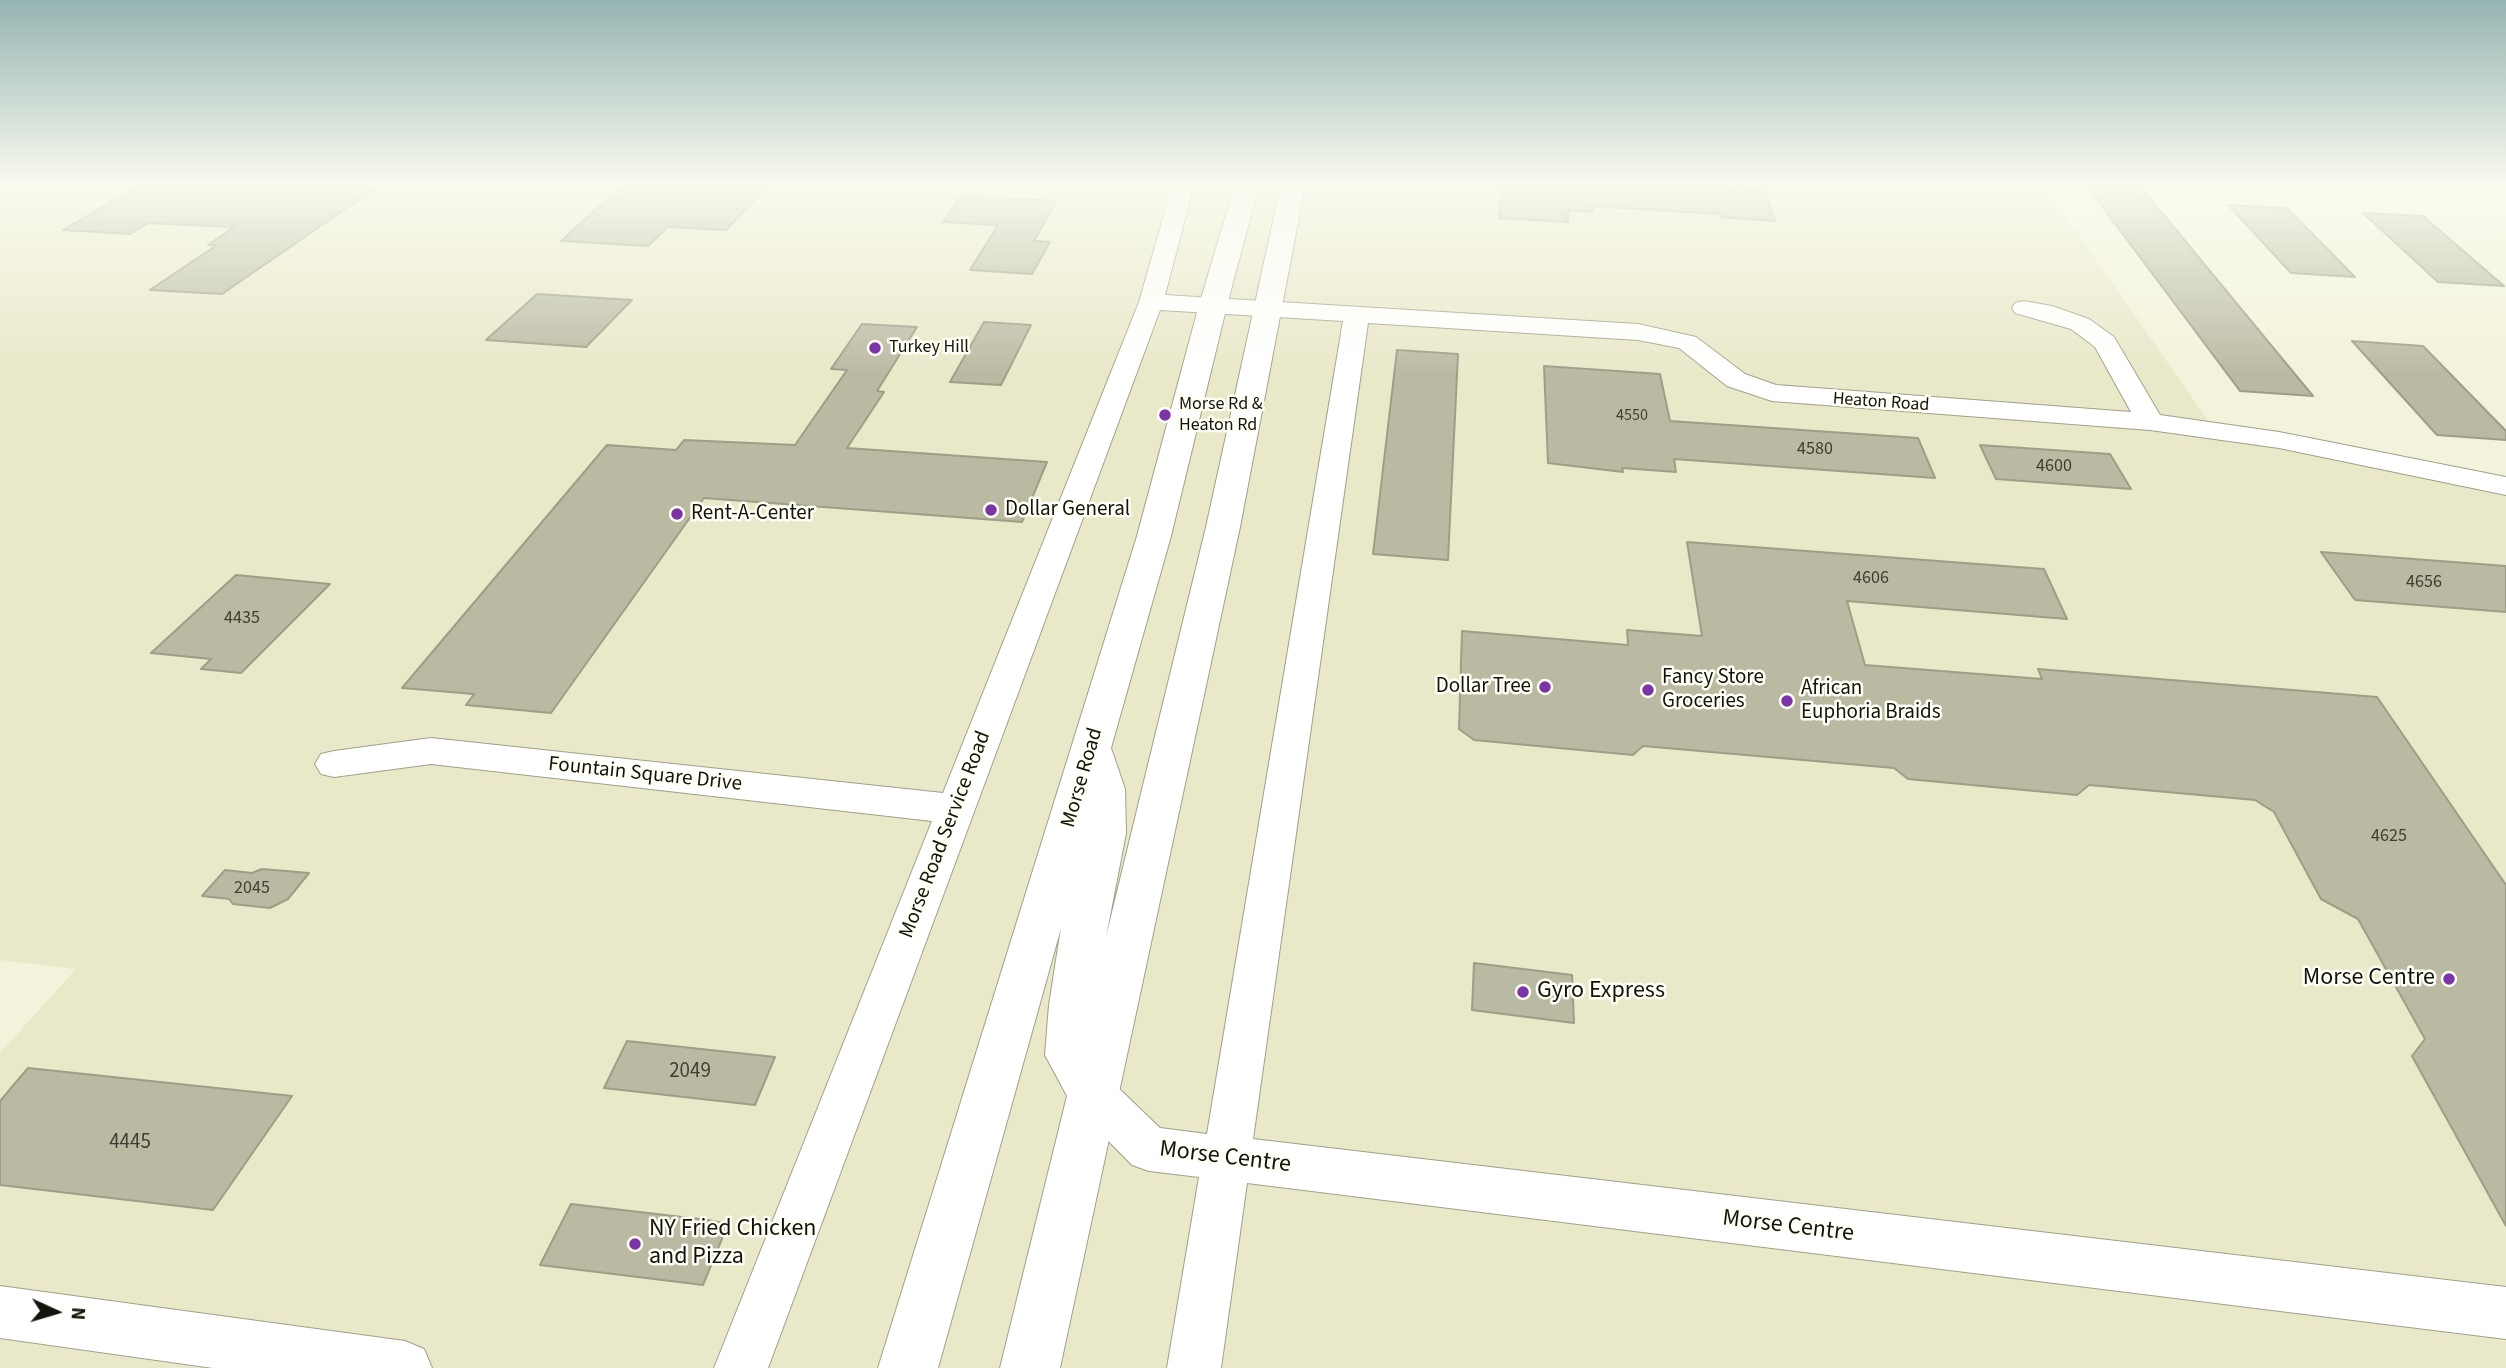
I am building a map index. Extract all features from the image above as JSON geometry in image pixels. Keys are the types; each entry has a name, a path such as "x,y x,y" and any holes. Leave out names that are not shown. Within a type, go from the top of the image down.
{"main road":[{"name":"Morse Road","path":"908,1368 1154,536 1229,249"},
{"path":"1030,1368 1212,577 1279,249"},
{"path":"1092,748 1104,789 1105,833 1086,914 1073,1005 1070,1055 1092,1093"}],"street":[{"name":"Morse Road Service Road","path":"741,1368 1152,302 1166,249"},
{"path":"1152,302 1266,309"},
{"path":"2024,308 2043,311 2080,324 2105,342 2150,422"},
{"name":"Heaton Road","path":"1266,309 1638,332 1687,342 1736,380 1772,393 2150,422 2279,440 2506,486"},
{"path":"1194,1368 1357,313"},
{"name":"Fountain Square Drive","path":"334,764 431,751 956,809"},
{"name":"Morse Centre","path":"1092,1093 1149,1149 2506,1313"},
{"path":"0,1312 405,1368"}],"shaded area":[{"path":"0,249 2089,249 2216,432 2506,487 2506,1368 0,1368 0,1053 76,969 0,960"}],"building":[{"path":"211,249 287,249 222,294 150,290"},
{"path":"983,249 1046,249 1032,274 970,270"},
{"path":"2134,249 2192,249 2313,396 2240,391"},
{"path":"2269,249 2327,249 2355,277 2291,273"},
{"path":"2402,249 2461,249 2504,286 2438,282"},
{"path":"537,294 632,300 586,347 486,340"},
{"name":"Turkey Hill","path":"984,322 1031,325 1001,385 950,382"},
{"path":"862,324 917,327 877,391 884,392 847,448 1047,462 1022,522 704,498 551,713 466,705 474,694 402,688 607,445 676,450 684,440 795,445 847,370 831,369"},
{"path":"2352,341 2423,346 2506,431 2506,440 2437,435"},
{"path":"1397,350 1458,354 1448,560 1373,554"},
{"path":"1544,366 1660,374 1670,421 1918,438 1935,478 1674,459 1676,472 1622,468 1623,472 1548,463"},
{"path":"1980,445 2110,454 2131,489 1996,479"},
{"name":"Morse Centre","path":"1687,542 2044,569 2067,619 1847,601 1865,665 2042,679 2038,669 2377,697 2506,885 2506,1226 2412,1056 2425,1039 2358,919 2321,899 2274,812 2255,800 2089,785 2077,795 1908,779 1894,768 1643,746 1633,755 1474,740 1459,729 1462,631 1628,645 1627,630 1702,636"},
{"path":"2321,552 2506,566 2506,612 2355,600"},
{"path":"236,575 330,584 241,673 201,669 211,659 151,653"},
{"path":"262,869 309,873 288,899 270,908 233,904 229,899 202,896 225,870 252,873"},
{"name":"Gyro Express","path":"1474,963 1572,975 1574,1023 1472,1010"},
{"path":"627,1041 775,1057 755,1105 604,1088"},
{"path":"28,1068 292,1096 213,1210 0,1185 0,1101"},
{"name":"NY Fried Chicken and Pizza","path":"571,1204 728,1224 703,1285 540,1265"}],"place":[{"name":"Turkey Hill","path":"875,348"},
{"name":"Morse Rd & Heaton Rd","path":"1165,415"},
{"name":"Dollar General","path":"991,510"},
{"name":"Rent-A-Center","path":"677,514"},
{"name":"Dollar Tree","path":"1545,687"},
{"name":"Fancy Store Groceries","path":"1648,690"},
{"name":"African Euphoria Braids","path":"1787,701"},
{"name":"Morse Centre","path":"2449,979"},
{"name":"Gyro Express","path":"1523,992"},
{"name":"NY Fried Chicken and Pizza","path":"635,1244"}]}
